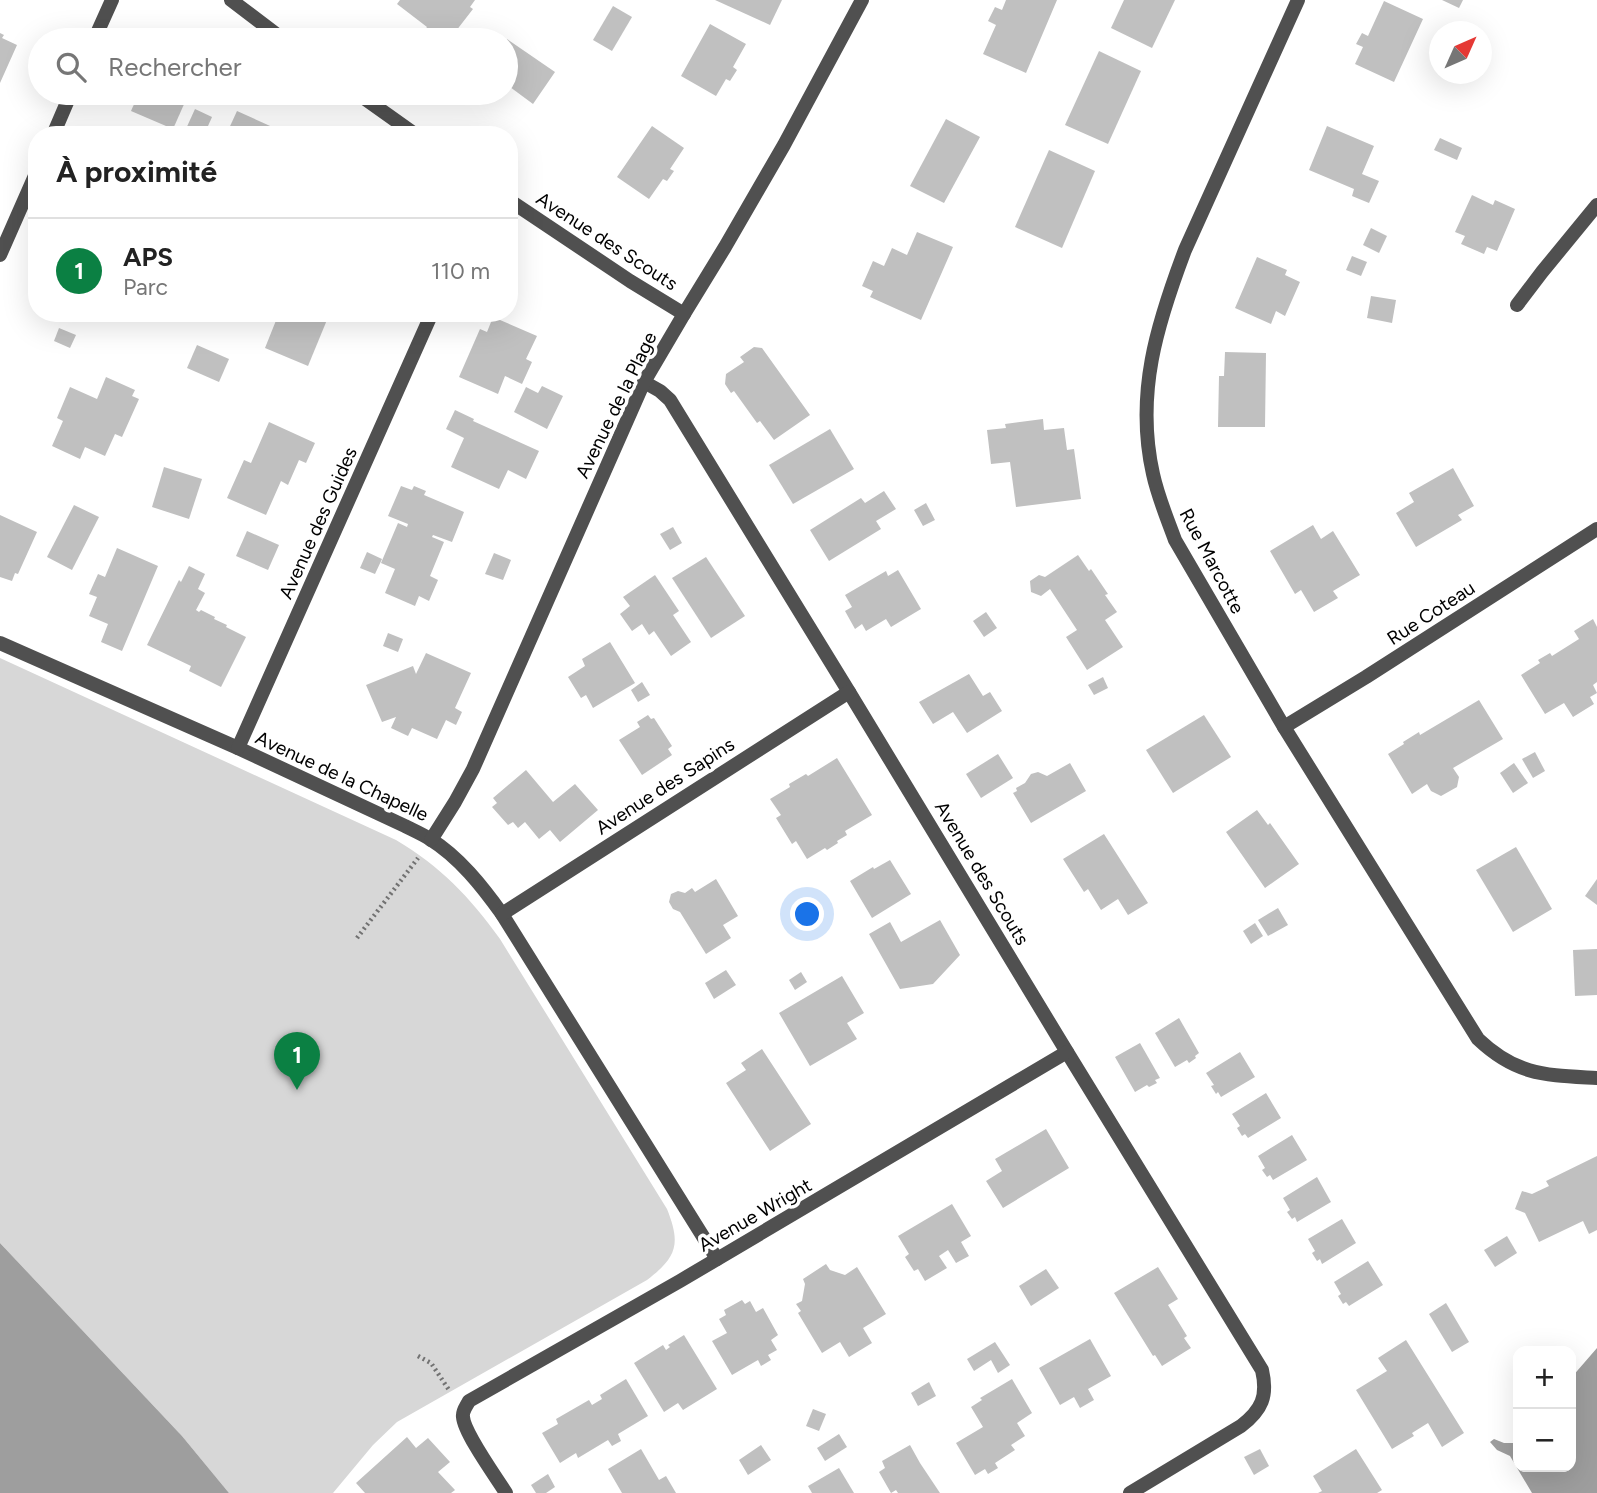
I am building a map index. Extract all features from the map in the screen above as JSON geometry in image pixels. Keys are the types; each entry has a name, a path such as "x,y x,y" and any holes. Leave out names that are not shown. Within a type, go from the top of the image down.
{"street":[{"path":"99,28 112,0"},
{"path":"231,0 268,28"},
{"name":"Avenue de la Plage","path":"431,840 472,769 644,382 784,145 862,0"},
{"name":"Rue Marcotte","path":"1298,0 1185,250 1156,335 1149,369 1147,439 1162,507 1175,540 1284,727 1478,1039 1505,1061 1535,1072 1597,1078"},
{"path":"57,126 66,105"},
{"path":"373,105 403,126"},
{"path":"0,255 28,191"},
{"path":"1517,305 1597,205"},
{"name":"Avenue des Scouts","path":"518,206 684,314"},
{"name":"Avenue des Guides","path":"238,748 428,322"},
{"name":"Avenue des Scouts","path":"644,382 660,391 670,401 1262,1370 1264,1396 1253,1418 1130,1493"},
{"name":"Rue Coteau","path":"1284,727 1597,529"},
{"name":"Avenue de la Chapelle","path":"0,643 238,748 405,826 431,840 471,874 502,914 717,1259"},
{"name":"Avenue des Sapins","path":"502,914 849,692"},
{"name":"Avenue Wright","path":"463,1410 475,1396 717,1259 1067,1052"},
{"path":"463,1410 468,1432 506,1493"}],"path":[{"path":"357,938 431,840"},
{"path":"418,1356 431,1363 463,1410"}],"shaded area":[{"path":"0,658 396,840 440,872 466,896 500,939 667,1209 675,1241 674,1249 665,1264 647,1280 397,1422 373,1445 333,1493 229,1493 182,1436 0,1243"},
{"path":"0,1243 182,1436 229,1493 0,1493"},
{"path":"1597,1348 1597,1493 1532,1493 1520,1472 1576,1472 1576,1372"},
{"path":"1494,1439 1513,1443 1513,1461 1490,1442"}],"building":[{"path":"400,0 475,0 470,7 473,9 458,28 426,28 397,4"},
{"path":"715,0 782,0 770,25"},
{"path":"1006,0 1057,0 1026,73 983,54 996,25 988,21 995,7 1002,10"},
{"path":"1124,0 1175,0 1152,48 1111,28"},
{"path":"1442,0 1463,0 1459,8"},
{"path":"1384,1 1423,19 1394,82 1355,64 1363,47 1356,44 1362,33 1368,36"},
{"path":"613,6 632,17 612,51 593,40"},
{"path":"710,24 746,44 733,67 737,70 730,81 726,79 716,96 681,76"},
{"path":"0,33 4,35 2,38 17,45 0,83"},
{"path":"518,47 555,72 533,104 518,93"},
{"path":"1099,51 1141,71 1108,144 1065,125"},
{"path":"134,105 184,105 174,126 166,126 131,111"},
{"path":"195,109 212,117 208,126 187,126"},
{"path":"237,111 270,126 230,126"},
{"path":"946,119 980,137 944,203 910,186"},
{"path":"652,126 684,148 670,169 674,171 667,181 663,179 649,199 617,177"},
{"path":"1327,126 1374,146 1362,174 1379,181 1369,203 1352,196 1354,189 1309,170"},
{"path":"1440,138 1462,148 1457,160 1434,150"},
{"path":"1049,150 1095,171 1062,248 1015,227"},
{"path":"1472,195 1493,205 1495,200 1515,209 1497,251 1487,247 1484,254 1461,244 1465,236 1455,232"},
{"path":"1371,228 1387,236 1379,253 1363,245"},
{"path":"917,232 953,247 921,320 870,297 873,291 862,286 873,261 884,266 892,248 907,255"},
{"path":"1352,256 1367,262 1361,276 1346,270"},
{"path":"1257,257 1287,270 1285,275 1300,282 1285,316 1276,311 1271,324 1235,308"},
{"path":"1371,296 1396,300 1392,323 1367,318"},
{"path":"275,322 326,322 308,366 265,348"},
{"path":"491,322 505,322 537,336 526,359 532,362 522,384 505,376 498,394 459,377 480,329 487,332"},
{"path":"59,328 76,335 70,348 54,341"},
{"path":"197,345 229,359 219,382 187,368"},
{"path":"754,347 762,348 810,415 774,440 760,421 757,423 734,391 731,393 725,384 726,374 744,362 740,357"},
{"path":"1225,352 1266,353 1265,427 1218,427 1219,376 1224,376"},
{"path":"106,377 135,390 132,396 139,399 122,437 115,434 105,456 85,447 80,459 52,446 63,421 57,418 70,387 97,399"},
{"path":"542,386 563,396 547,429 514,412 526,387 538,393"},
{"path":"455,410 539,451 526,479 508,470 499,489 451,467 464,438 446,429"},
{"path":"1043,419 1044,430 1064,428 1067,450 1074,449 1081,499 1016,507 1010,462 991,464 987,430 1006,428 1005,424"},
{"path":"269,422 315,443 306,463 299,460 288,485 281,481 266,515 227,498 244,460 251,463"},
{"path":"830,429 854,469 793,504 769,465"},
{"path":"164,467 202,479 189,519 152,507"},
{"path":"1453,468 1474,506 1458,515 1462,520 1416,547 1396,513 1414,502 1409,493"},
{"path":"401,486 412,490 414,486 426,491 424,495 464,512 452,542 433,535 432,537 444,542 430,576 438,580 429,601 419,596 415,606 385,593 395,569 381,563 398,523 407,527 408,524 388,516"},
{"path":"884,491 896,509 876,521 881,529 829,561 810,530 861,498 865,503"},
{"path":"926,503 935,520 923,526 914,510"},
{"path":"74,505 99,517 72,570 47,557"},
{"path":"0,515 37,532 18,574 15,573 12,581 0,577"},
{"path":"1313,525 1321,539 1333,531 1360,575 1333,591 1338,598 1314,612 1301,590 1295,594 1270,551"},
{"path":"673,527 682,543 670,550 660,534"},
{"path":"247,531 279,545 268,570 236,556"},
{"path":"117,548 158,566 122,651 101,642 108,624 89,616 97,597 89,594 98,574 105,577"},
{"path":"367,552 382,559 375,574 360,568"},
{"path":"494,553 511,560 503,580 485,574"},
{"path":"1078,555 1089,571 1091,569 1117,612 1105,620 1123,647 1087,670 1066,637 1077,630 1050,589 1041,596 1031,592 1030,581 1039,575 1045,577"},
{"path":"706,557 745,616 711,638 672,578"},
{"path":"189,566 205,574 198,589 205,593 196,610 215,617 214,619 227,625 226,627 246,637 221,687 189,671 191,666 147,645 179,580 181,582"},
{"path":"898,570 921,609 891,627 886,619 866,631 862,624 855,629 845,611 852,607 845,595 886,571 888,576"},
{"path":"655,575 679,611 673,615 691,642 671,656 654,631 649,635 642,624 632,631 620,614 630,606 623,597"},
{"path":"986,612 997,628 984,637 973,621"},
{"path":"1593,619 1597,627 1597,682 1593,685 1597,693 1590,697 1594,704 1573,717 1564,703 1545,714 1521,675 1540,663 1538,660 1550,653 1552,656 1579,639 1574,631"},
{"path":"388,633 403,639 398,652 383,646"},
{"path":"610,642 635,683 593,708 586,695 581,698 568,677 585,666 582,659"},
{"path":"426,653 471,673 455,708 462,712 456,725 446,720 437,739 412,728 408,736 391,728 396,717 382,722 366,685 413,666 416,674"},
{"path":"969,674 983,696 990,692 1002,711 967,733 953,712 933,724 919,702"},
{"path":"1103,677 1108,688 1094,695 1088,685"},
{"path":"642,682 650,695 638,702 631,690"},
{"path":"1479,700 1503,739 1453,768 1459,777 1457,787 1441,796 1431,791 1427,784 1412,794 1388,754 1419,732 1420,735"},
{"path":"648,715 651,719 654,718 672,746 668,749 672,755 642,775 619,740 640,727 637,722"},
{"path":"1204,715 1231,757 1173,793 1146,750"},
{"path":"1535,752 1545,771 1533,778 1522,759"},
{"path":"998,754 1013,778 981,798 966,774"},
{"path":"837,758 872,815 845,831 847,835 837,841 838,843 807,859 796,841 792,844 776,818 781,815 770,799 790,787 789,784"},
{"path":"1070,763 1086,791 1031,823 1013,793 1017,791 1016,788 1025,783 1031,774 1038,772 1047,776"},
{"path":"1514,763 1528,783 1513,793 1500,773"},
{"path":"526,770 553,802 575,784 598,810 560,842 550,830 539,839 525,822 518,828 513,822 508,825 492,807 497,803 493,798"},
{"path":"1257,810 1268,825 1270,823 1299,864 1265,888 1226,832"},
{"path":"1104,834 1148,903 1128,915 1118,899 1101,910 1088,889 1084,892 1063,859"},
{"path":"1516,847 1552,909 1513,932 1476,870"},
{"path":"890,860 911,894 872,918 850,881"},
{"path":"716,879 738,916 723,925 731,938 706,954 680,912 673,909 669,902 671,894 678,891 685,893 692,888 695,892"},
{"path":"1597,879 1597,905 1585,896"},
{"path":"1278,908 1288,925 1268,936 1258,920"},
{"path":"940,920 960,955 933,984 900,989 869,934 890,922 901,942"},
{"path":"1255,923 1263,936 1251,944 1243,931"},
{"path":"1597,949 1597,995 1575,996 1573,950"},
{"path":"726,970 736,985 714,999 705,983"},
{"path":"801,972 807,982 795,990 789,980"},
{"path":"842,976 864,1013 847,1023 857,1039 810,1066 779,1013"},
{"path":"1179,1018 1199,1053 1189,1063 1187,1060 1175,1067 1155,1033"},
{"path":"1140,1043 1160,1078 1155,1080 1157,1083 1135,1092 1115,1057"},
{"path":"762,1049 811,1124 770,1151 726,1083 746,1070 741,1063"},
{"path":"1240,1052 1255,1077 1221,1097 1211,1086 1214,1085 1206,1073"},
{"path":"1266,1093 1281,1118 1248,1138 1245,1134 1242,1136 1237,1128 1240,1126 1232,1114"},
{"path":"1046,1129 1069,1168 1003,1208 986,1181 1002,1171 995,1159"},
{"path":"1292,1135 1307,1160 1273,1180 1270,1175 1267,1177 1258,1156"},
{"path":"1597,1156 1597,1230 1589,1234 1583,1221 1539,1242 1525,1213 1515,1209 1522,1191 1532,1194 1549,1186 1546,1181"},
{"path":"1317,1177 1331,1202 1297,1222 1295,1217 1292,1219 1287,1212 1290,1210 1283,1198"},
{"path":"952,1204 971,1236 961,1242 969,1256 956,1263 948,1250 939,1256 947,1268 925,1281 918,1269 914,1271 905,1257 909,1254 898,1236"},
{"path":"1342,1219 1356,1243 1322,1264 1312,1253 1315,1251 1308,1239"},
{"path":"1507,1236 1517,1253 1495,1267 1484,1250"},
{"path":"1368,1261 1383,1285 1349,1306 1346,1302 1343,1304 1334,1282"},
{"path":"826,1264 830,1270 845,1275 857,1267 886,1314 863,1328 872,1343 849,1357 840,1342 822,1353 798,1313 801,1311 796,1304 802,1301 805,1284 803,1279"},
{"path":"1158,1267 1178,1299 1168,1305 1187,1336 1184,1338 1191,1348 1162,1366 1114,1293"},
{"path":"1046,1269 1059,1288 1031,1306 1019,1286"},
{"path":"742,1300 745,1304 750,1301 756,1312 763,1308 778,1335 771,1340 777,1350 768,1355 771,1360 761,1366 758,1360 732,1375 712,1341 727,1333 719,1319 726,1315 724,1310"},
{"path":"1446,1303 1469,1342 1452,1352 1429,1314"},
{"path":"684,1335 717,1389 683,1410 678,1403 664,1412 634,1363 663,1345 666,1350 670,1347 668,1345"},
{"path":"1090,1339 1111,1376 1088,1389 1094,1400 1080,1408 1074,1397 1060,1405 1039,1368"},
{"path":"1406,1340 1464,1433 1442,1447 1428,1423 1412,1433 1414,1436 1392,1449 1356,1390 1387,1371 1378,1358"},
{"path":"995,1342 1010,1365 998,1373 991,1360 974,1371 967,1359"},
{"path":"626,1379 648,1416 618,1434 621,1441 612,1446 608,1440 578,1458 576,1453 560,1463 542,1433 558,1424 556,1419 589,1400 592,1405 602,1399 600,1395"},
{"path":"1012,1379 1032,1413 1017,1423 1025,1436 1011,1445 1015,1450 995,1463 998,1468 988,1474 985,1469 975,1475 956,1443 983,1427 971,1407 982,1400 980,1398"},
{"path":"929,1382 936,1396 918,1406 911,1393"},
{"path":"813,1409 826,1414 819,1431 806,1426"},
{"path":"839,1434 847,1447 825,1461 817,1448"},
{"path":"407,1437 416,1448 428,1438 450,1462 438,1472 455,1490 451,1493 365,1493 356,1483"},
{"path":"761,1445 771,1460 748,1475 739,1460"},
{"path":"910,1445 940,1493 898,1493 896,1490 891,1493 879,1472 885,1468 882,1461"},
{"path":"641,1449 659,1480 666,1476 676,1493 622,1493 608,1469"},
{"path":"1260,1449 1269,1466 1254,1475 1244,1457"},
{"path":"1356,1449 1382,1490 1377,1493 1318,1493 1322,1491 1313,1476"},
{"path":"839,1468 854,1493 812,1493 808,1486"},
{"path":"548,1474 555,1487 546,1493 536,1493 531,1485"}],"place":[{"name":"APS","path":"297,1090"}]}
